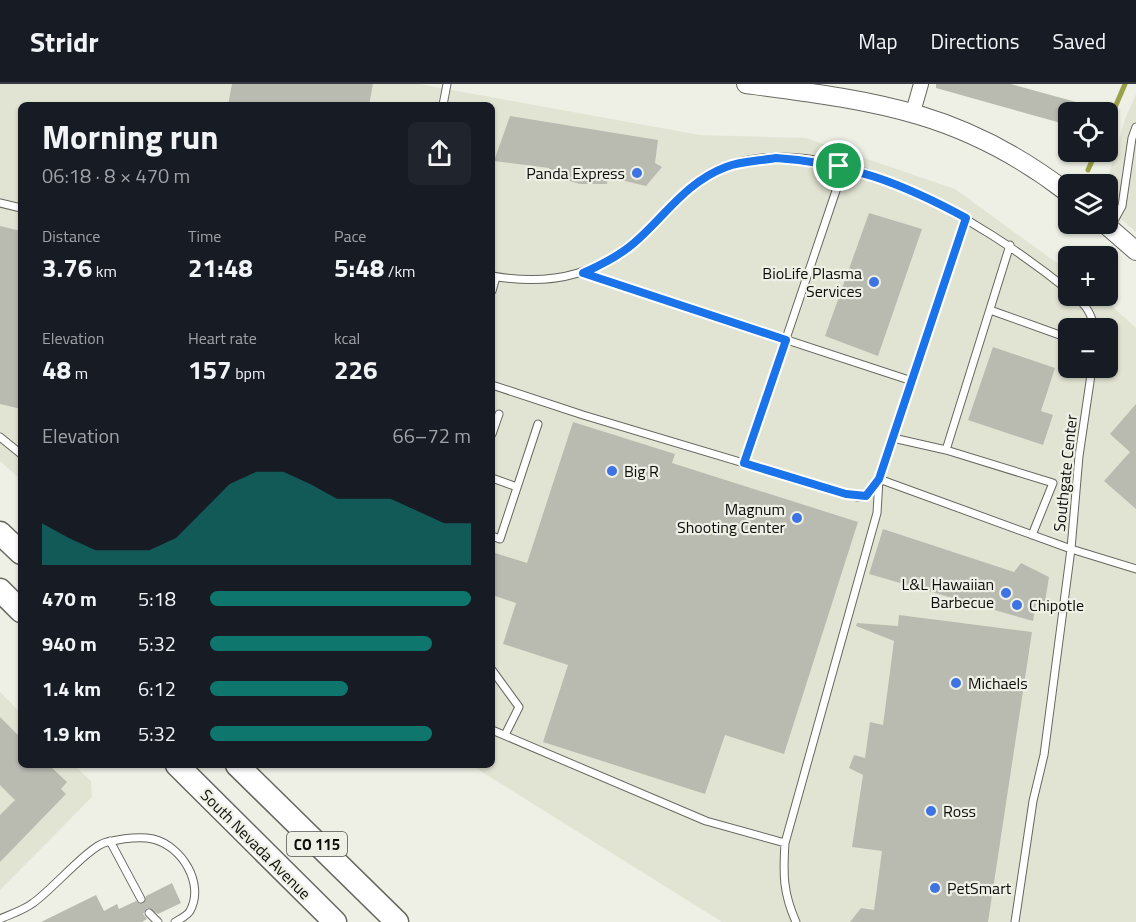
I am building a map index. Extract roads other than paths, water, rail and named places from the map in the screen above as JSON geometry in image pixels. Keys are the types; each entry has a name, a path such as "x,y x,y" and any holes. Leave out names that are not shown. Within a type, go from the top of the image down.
{"highway":[{"path":"0,532 18,550"},
{"path":"0,590 18,608"},
{"name":"South Nevada Avenue","path":"180,768 335,922"},
{"name":"CO 115","path":"240,768 397,922"}],"street":[{"path":"746,84 843,97 913,112 982,137 1017,157 1058,186"},
{"path":"913,112 921,84"},
{"path":"1116,234 1136,251"}],"lane":[{"path":"444,102 447,84"},
{"path":"1118,211 1122,206 1132,138 1136,127"},
{"path":"495,277 540,281 583,273 618,255 635,242 691,187 728,166 776,158 803,160 860,170 888,181 966,218 1010,245 1058,282"},
{"path":"744,463 844,167"},
{"path":"0,203 18,207"},
{"path":"796,922 786,900 783,876 785,843 877,513 879,479 966,218"},
{"path":"946,450 1010,245"},
{"path":"583,273 912,381"},
{"path":"990,310 1058,334"},
{"name":"Southgate Center","path":"1091,378 1079,456 1071,549 1136,569"},
{"path":"495,386 857,497 866,496 879,479"},
{"path":"495,425 499,414"},
{"path":"495,537 500,539 538,424"},
{"path":"0,437 18,452"},
{"path":"893,438 946,450 1053,483 1032,535"},
{"path":"495,479 517,487"},
{"path":"879,479 1071,549 1044,755 1033,801 1015,922"},
{"path":"495,674 519,707 505,735"},
{"path":"495,731 706,821 785,843"},
{"path":"0,919 32,905 57,885 97,845 110,841 153,839 178,852 193,877 196,895 189,913 175,922"},
{"path":"110,841 141,899"},
{"path":"149,913 158,922"}],"waterway":[{"path":"1117,102 1125,84"},
{"path":"1088,170 1092,162"}],"place":[{"name":"Panda Express","path":"637,173"},
{"name":"BioLife Plasma Services","path":"874,282"},
{"name":"Big R","path":"612,471"},
{"name":"Magnum Shooting Center","path":"797,518"},
{"name":"L&L Hawaiian Barbecue","path":"1006,593"},
{"name":"Chipotle","path":"1017,605"},
{"name":"Michaels","path":"956,683"},
{"name":"Ross","path":"931,811"},
{"name":"PetSmart","path":"935,888"}]}
